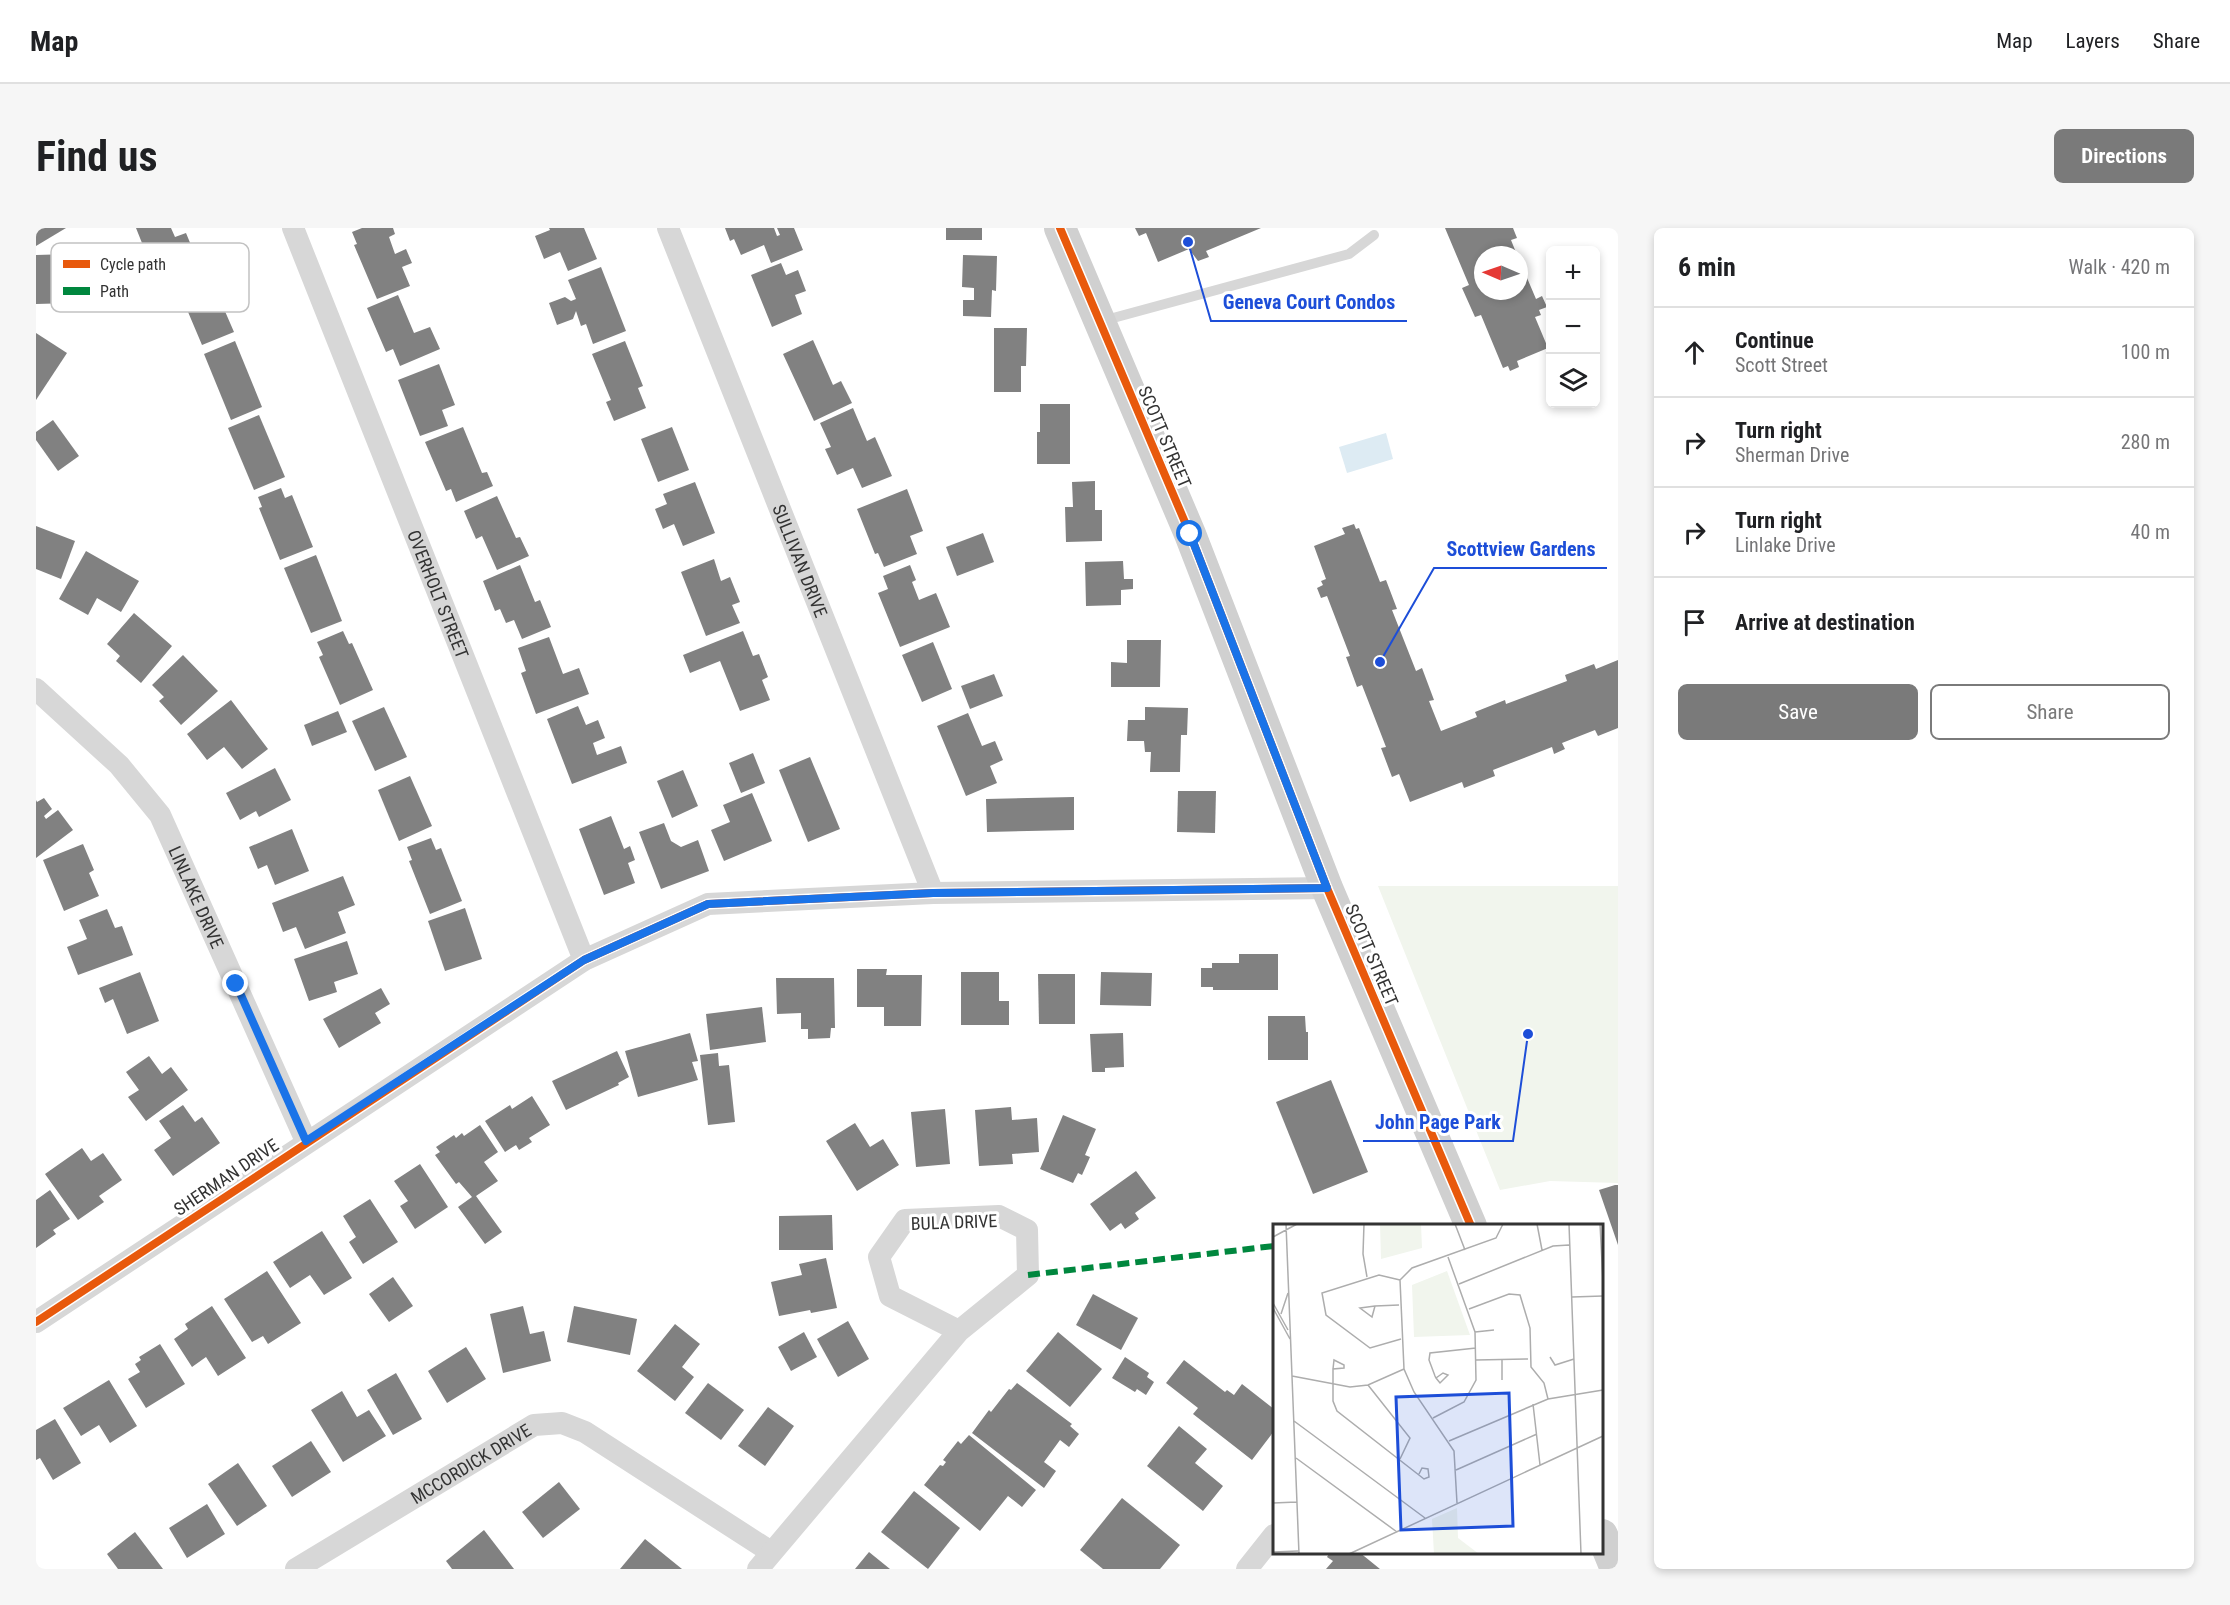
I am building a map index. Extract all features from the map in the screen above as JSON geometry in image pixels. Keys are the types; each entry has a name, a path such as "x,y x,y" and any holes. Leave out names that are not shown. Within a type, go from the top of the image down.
{"main road":[{"name":"SCOTT STREET","path":"1060,228 1190,534 1327,888 1470,1224"},
{"path":"1603,1537 1616,1569"}],"street":[{"name":"OVERHOLT STREET","path":"293,228 584,960"},
{"name":"SULLIVAN DRIVE","path":"668,228 933,893"},
{"name":"LINLAKE DRIVE","path":"36,689 119,765 160,815 306,1141"},
{"name":"SHERMAN DRIVE","path":"36,1322 306,1141 584,960 708,904 933,893 1327,888"},
{"name":"BULA DRIVE","path":"764,1561 959,1331 1028,1275 1027,1230 999,1216 905,1220 879,1257 890,1296 959,1331"},
{"name":"MCCORDICK DRIVE","path":"296,1569 534,1425 562,1423 585,1432 764,1561"},
{"path":"1246,1569 1273,1537"}],"lane":[{"path":"1099,321 1349,254 1374,235"}],"shaded area":[{"path":"1386,433 1393,459 1347,473 1339,447"},
{"path":"1378,886 1618,886 1618,1183 1550,1181 1500,1190"}],"building":[{"path":"36,228 66,228 36,246"},
{"path":"136,228 171,228 175,237 186,233 190,243 142,243"},
{"path":"362,228 393,228 395,234 389,237 395,254 406,249 412,263 402,267 410,286 377,299 354,245 357,244 352,232"},
{"path":"549,228 584,228 597,259 568,271 560,252 544,259 535,236 550,230"},
{"path":"725,228 774,228 777,236 780,235 777,228 794,228 803,250 771,263 764,245 741,255 734,239 730,241"},
{"path":"946,228 982,228 982,240 946,240"},
{"path":"1135,228 1261,228 1206,251 1209,257 1198,261 1189,249 1158,262 1146,233 1139,236"},
{"path":"1445,228 1513,228 1517,238 1511,240 1513,246 1474,246 1474,300 1528,300 1528,280 1536,299 1542,296 1546,305 1546,307 1539,310 1541,315 1535,317 1546,343 1546,349 1517,361 1519,367 1510,371 1508,366 1503,368 1481,315 1475,317 1462,288 1469,285"},
{"path":"36,255 51,255 51,304 36,304"},
{"path":"963,255 997,256 996,291 992,290 991,317 963,316 963,300 974,300 974,288 962,287"},
{"path":"781,263 786,275 798,270 806,291 795,295 802,314 772,327 751,275"},
{"path":"601,267 626,331 593,344 586,324 581,326 576,311 573,319 557,325 549,303 565,297 571,301 576,299 568,280"},
{"path":"398,295 414,333 430,327 440,349 400,366 393,349 386,352 367,308"},
{"path":"188,312 225,312 234,332 202,345"},
{"path":"994,328 1027,328 1026,366 1021,366 1021,392 994,392"},
{"path":"36,333 67,353 36,400"},
{"path":"813,340 833,385 841,381 852,403 814,421 783,354"},
{"path":"235,341 262,407 231,420 204,354"},
{"path":"625,341 643,386 638,388 646,408 614,421 606,402 611,400 592,354"},
{"path":"439,364 455,405 442,410 448,426 420,436 398,380"},
{"path":"1040,404 1070,404 1070,464 1037,464"},
{"path":"853,408 867,441 875,437 892,476 862,488 853,468 837,475 825,449 831,447 820,423"},
{"path":"259,415 285,477 254,490 228,428"},
{"path":"53,420 79,456 58,471 36,440 36,432"},
{"path":"463,427 482,473 487,472 493,486 456,502 451,489 446,491 425,442"},
{"path":"672,427 689,470 658,482 641,439"},
{"path":"1095,481 1095,510 1102,510 1102,541 1066,542 1065,507 1073,507 1072,482"},
{"path":"695,482 715,533 683,546 674,524 663,529 655,509 667,504 663,494"},
{"path":"281,488 285,498 292,495 313,547 280,560 259,508 262,507 258,497"},
{"path":"907,489 923,531 910,536 917,554 884,567 878,553 875,554 857,509"},
{"path":"497,496 516,538 520,537 529,556 497,570 482,536 476,539 464,511"},
{"path":"1354,524 1356,529 1359,528 1380,582 1386,580 1397,609 1392,610 1416,671 1422,668 1434,700 1429,701 1441,731 1477,717 1475,712 1505,700 1506,704 1567,681 1565,675 1594,664 1596,669 1618,660 1618,728 1598,736 1595,730 1562,743 1565,749 1554,754 1552,747 1493,770 1495,776 1464,788 1462,782 1410,802 1399,774 1392,777 1381,748 1386,747 1362,685 1357,687 1346,657 1350,656 1327,596 1321,598 1317,588 1323,585 1321,581 1326,579 1314,546 1345,534 1342,528"},
{"path":"36,526 75,541 61,579 36,569"},
{"path":"983,533 994,562 957,576 946,547"},
{"path":"86,551 139,581 121,612 97,598 88,615 59,599"},
{"path":"316,555 342,621 311,633 284,568"},
{"path":"714,559 721,581 730,577 740,602 732,605 740,623 706,636 681,572"},
{"path":"1123,561 1124,579 1133,579 1133,589 1121,590 1121,605 1086,606 1085,562"},
{"path":"520,565 535,602 540,600 551,627 522,639 514,620 506,623 500,609 495,611 483,581"},
{"path":"910,565 916,580 912,582 919,600 936,593 950,627 900,647 878,593 888,589 883,576"},
{"path":"134,613 172,646 141,683 116,661 120,656 107,644"},
{"path":"343,631 349,644 352,643 373,690 340,705 319,657 323,655 317,642"},
{"path":"743,631 753,656 759,654 768,677 762,680 770,700 740,711 720,661 690,673 683,655"},
{"path":"549,637 563,674 579,668 589,694 536,714 521,673 526,671 518,648"},
{"path":"1127,640 1161,640 1160,687 1111,687 1111,662 1127,663"},
{"path":"933,642 952,689 922,702 902,655"},
{"path":"183,655 218,691 181,725 159,701 164,697 152,685"},
{"path":"994,674 1003,696 970,709 961,686"},
{"path":"231,700 268,749 242,769 224,747 207,760 187,734"},
{"path":"578,706 586,725 598,720 605,738 593,743 597,755 621,746 627,763 572,784 547,719"},
{"path":"384,707 407,757 375,771 352,721"},
{"path":"1145,707 1188,708 1187,735 1181,735 1180,772 1150,772 1151,752 1145,752 1144,741 1127,741 1128,720 1145,720"},
{"path":"338,711 347,732 312,746 304,725"},
{"path":"968,713 982,746 995,741 1003,760 990,766 997,783 966,796 937,726"},
{"path":"753,753 765,783 741,793 729,763"},
{"path":"810,757 840,829 808,842 779,770"},
{"path":"275,768 291,800 259,817 256,811 240,820 226,793"},
{"path":"683,770 698,806 672,818 657,781"},
{"path":"410,776 432,826 399,841 378,790"},
{"path":"1178,791 1216,791 1215,833 1177,832"},
{"path":"752,793 772,841 724,861 711,830 730,822 723,805"},
{"path":"1074,797 1074,830 987,832 986,799"},
{"path":"44,798 52,809 44,816 46,819 58,810 73,830 36,858 36,800 37,802"},
{"path":"611,816 624,849 630,846 635,860 628,863 635,883 604,895 579,829"},
{"path":"664,823 671,841 681,847 698,840 709,871 661,889 639,832"},
{"path":"292,829 309,871 275,885 267,865 258,869 249,847"},
{"path":"431,838 436,850 441,848 462,901 430,914 409,861 412,860 407,847"},
{"path":"83,844 94,870 89,873 99,896 64,911 43,860"},
{"path":"343,876 355,905 338,912 346,933 305,949 296,927 283,932 272,903"},
{"path":"465,908 482,959 445,971 428,921"},
{"path":"107,909 115,928 122,926 133,955 78,975 67,947 87,939 79,920"},
{"path":"347,941 358,974 334,982 337,992 309,1001 294,959"},
{"path":"1239,954 1278,954 1278,990 1213,990 1213,987 1201,987 1201,968 1212,968 1212,963 1239,963"},
{"path":"857,969 887,969 886,975 922,975 921,1026 884,1026 884,1007 857,1007"},
{"path":"140,972 159,1021 127,1034 113,999 105,1003 99,988"},
{"path":"961,972 999,972 999,1001 1009,1001 1009,1025 961,1025"},
{"path":"1101,972 1152,973 1151,1006 1100,1005"},
{"path":"1038,974 1075,974 1075,1024 1039,1024"},
{"path":"776,978 834,978 835,1028 831,1028 830,1038 808,1039 808,1029 801,1029 801,1013 777,1014"},
{"path":"381,988 390,1004 375,1013 381,1023 339,1048 323,1019"},
{"path":"762,1007 766,1042 710,1050 706,1014"},
{"path":"1268,1016 1305,1016 1306,1032 1308,1032 1308,1060 1268,1060"},
{"path":"690,1033 698,1061 692,1062 698,1080 638,1097 625,1051"},
{"path":"1123,1033 1124,1067 1105,1068 1105,1072 1092,1072 1090,1034"},
{"path":"617,1051 629,1077 618,1083 619,1085 566,1110 552,1081"},
{"path":"718,1053 719,1066 729,1065 735,1122 708,1125 700,1055"},
{"path":"149,1056 162,1074 171,1067 188,1090 146,1121 128,1097 139,1090 126,1072"},
{"path":"1331,1080 1368,1172 1313,1194 1276,1102"},
{"path":"532,1096 550,1125 529,1138 532,1142 519,1150 516,1145 505,1152 485,1121 510,1105 512,1109"},
{"path":"183,1105 195,1122 202,1117 220,1143 173,1176 154,1150 171,1138 159,1121"},
{"path":"1011,1107 1012,1120 1037,1118 1039,1152 1012,1154 1013,1164 979,1166 975,1110"},
{"path":"945,1109 950,1164 916,1167 911,1112"},
{"path":"1063,1115 1096,1129 1085,1155 1090,1157 1082,1175 1078,1173 1073,1183 1040,1169"},
{"path":"855,1123 870,1147 883,1139 899,1165 857,1191 826,1141"},
{"path":"480,1125 498,1152 484,1162 498,1181 476,1196 502,1232 485,1244 458,1207 472,1197 459,1182 456,1184 435,1155 440,1152 436,1147 454,1135 456,1138 462,1133 464,1136"},
{"path":"82,1148 91,1161 103,1153 122,1180 99,1196 104,1202 78,1220 45,1174"},
{"path":"420,1164 448,1207 415,1229 400,1206 408,1201 394,1181"},
{"path":"1136,1171 1156,1198 1135,1213 1139,1219 1125,1229 1121,1223 1110,1231 1090,1204"},
{"path":"1618,1185 1618,1245 1599,1190"},
{"path":"50,1190 70,1219 53,1230 56,1234 36,1248 36,1200"},
{"path":"370,1199 398,1242 363,1264 349,1242 356,1237 343,1216"},
{"path":"832,1215 833,1250 779,1250 779,1216"},
{"path":"322,1231 352,1278 324,1295 310,1275 290,1288 273,1262"},
{"path":"826,1258 837,1308 779,1316 771,1282 802,1275 799,1264"},
{"path":"267,1271 301,1323 268,1344 263,1336 252,1342 224,1299"},
{"path":"393,1277 413,1306 389,1322 369,1294"},
{"path":"1093,1294 1138,1318 1121,1350 1076,1325"},
{"path":"212,1306 246,1358 218,1376 206,1357 192,1367 174,1339 188,1329 185,1324"},
{"path":"523,1306 530,1334 544,1331 551,1361 503,1373 490,1314"},
{"path":"574,1306 637,1319 630,1355 567,1342"},
{"path":"848,1321 869,1359 838,1377 817,1339"},
{"path":"675,1324 700,1344 682,1367 694,1377 675,1401 637,1371"},
{"path":"804,1332 817,1357 791,1371 778,1347"},
{"path":"1058,1332 1102,1369 1070,1407 1026,1371"},
{"path":"160,1344 185,1384 146,1408 128,1379 140,1372 135,1364 141,1360 139,1357"},
{"path":"466,1347 486,1379 447,1403 428,1371"},
{"path":"1125,1357 1149,1373 1147,1377 1154,1382 1146,1395 1137,1389 1135,1392 1112,1378"},
{"path":"1184,1360 1225,1392 1227,1390 1234,1395 1242,1384 1273,1408 1273,1432 1252,1460 1193,1414 1198,1408 1166,1383"},
{"path":"396,1373 422,1419 393,1435 367,1390"},
{"path":"109,1380 137,1426 110,1443 99,1425 81,1436 63,1408"},
{"path":"708,1383 744,1410 721,1440 685,1413"},
{"path":"1017,1383 1072,1424 1070,1426 1079,1434 1069,1447 1060,1440 1044,1462 1056,1471 1044,1488 972,1433 989,1410 991,1412 1009,1389 1011,1390"},
{"path":"342,1391 357,1417 369,1410 386,1436 343,1462 311,1410"},
{"path":"768,1407 794,1426 765,1466 738,1446"},
{"path":"55,1419 81,1463 53,1480 40,1458 36,1460 36,1430"},
{"path":"1179,1426 1207,1449 1195,1463 1223,1486 1203,1511 1147,1466"},
{"path":"969,1435 1036,1490 1022,1507 1008,1496 980,1531 924,1485 940,1465 943,1466 946,1462 943,1460 958,1441 961,1444"},
{"path":"311,1441 331,1472 292,1497 272,1466"},
{"path":"238,1463 267,1506 237,1526 208,1484"},
{"path":"559,1482 580,1509 543,1538 522,1512"},
{"path":"914,1491 960,1528 928,1569 881,1532"},
{"path":"1122,1498 1180,1545 1160,1569 1103,1569 1080,1550"},
{"path":"207,1504 225,1534 187,1558 169,1528"},
{"path":"484,1530 514,1569 452,1569 446,1561"},
{"path":"135,1532 163,1569 118,1569 107,1554"},
{"path":"645,1539 682,1569 620,1569"},
{"path":"869,1552 890,1569 855,1569"},
{"path":"1329,1554 1361,1554 1380,1569 1326,1569 1333,1561 1327,1557"}],"marked path":[{"path":"1028,1275 1273,1246"}],"cycle path":[{"path":"1060,228 1190,534 1327,888 1470,1224"},
{"path":"36,1322 584,960 708,904 933,893 1327,888"}],"place":[{"name":"Geneva Court Condos","path":"1188,242"},
{"name":"Scottview Gardens","path":"1380,662"},
{"name":"John Page Park","path":"1528,1034"}],"route":[{"path":"236,984 306,1141 584,960 708,904 933,893 1327,888 1190,534"}]}
